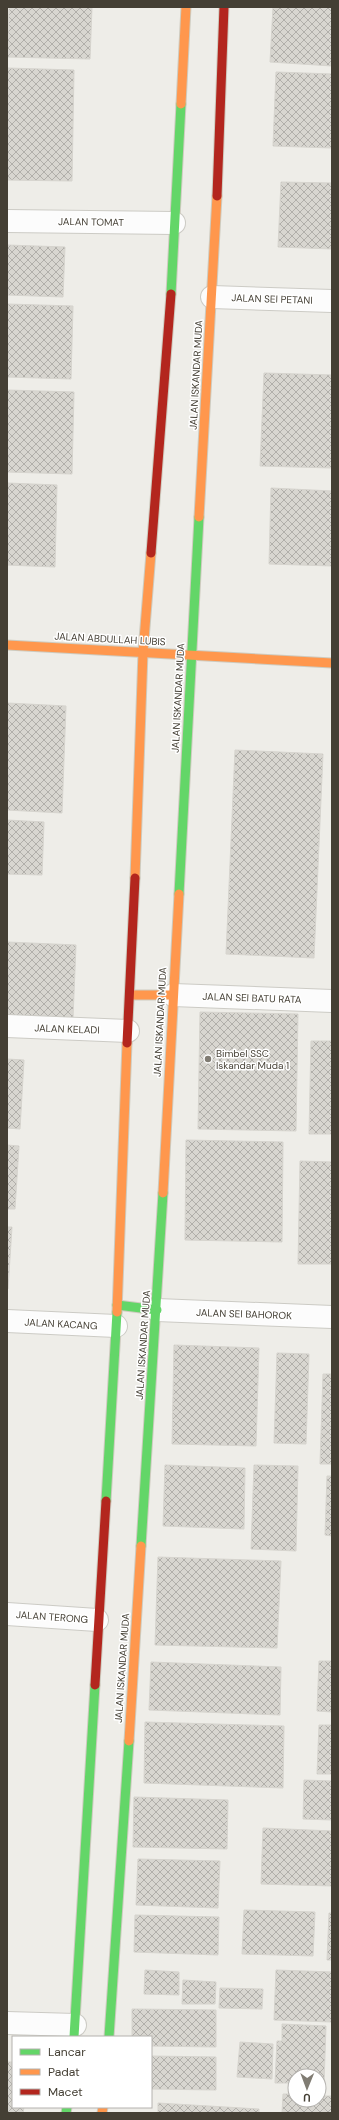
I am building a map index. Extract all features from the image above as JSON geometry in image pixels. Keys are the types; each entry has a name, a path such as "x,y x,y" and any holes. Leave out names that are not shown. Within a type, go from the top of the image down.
{"main road":[{"path":"77,2029 97,1620 116,1316 128,1031 131,995 143,652 170,313 186,7"},
{"name":"JALAN ISKANDAR MUDA","path":"109,2036 106,2027 157,1310 191,654 212,297 224,7"},
{"name":"JALAN ABDULLAH LUBIS","path":"7,645 332,663"},
{"path":"131,995 173,995"},
{"path":"116,1316 157,1310"}],"street":[{"name":"JALAN TOMAT","path":"7,221 174,223"},
{"name":"JALAN SEI PETANI","path":"212,297 332,301"},
{"name":"JALAN SEI BATU RATA","path":"173,995 332,1001"},
{"name":"JALAN KELADI","path":"7,1026 128,1031"},
{"name":"JALAN SEI BAHOROK","path":"157,1310 332,1317"},
{"name":"JALAN KACANG","path":"7,1321 116,1316"},
{"name":"JALAN TERONG","path":"7,1614 97,1620"},
{"path":"7,2023 77,2029"}],"building":[{"path":"9,7 92,7 90,59 7,57"},
{"path":"273,7 332,7 332,66 270,62"},
{"path":"7,68 74,70 72,181 7,180"},
{"path":"276,72 332,74 332,148 273,146"},
{"path":"281,182 332,183 332,249 278,247"},
{"path":"7,245 65,247 63,297 7,295"},
{"path":"7,304 73,306 71,379 7,377"},
{"path":"264,373 332,375 332,468 260,466"},
{"path":"7,390 74,392 72,474 7,472"},
{"path":"7,483 57,485 55,567 7,565"},
{"path":"271,488 332,491 332,566 269,564"},
{"path":"7,703 66,706 62,813 7,810"},
{"path":"235,750 323,754 314,958 226,954"},
{"path":"7,820 44,822 42,875 7,874"},
{"path":"7,942 76,945 73,1018 7,1015"},
{"path":"200,1012 298,1014 296,1131 198,1129"},
{"path":"311,1041 332,1041 332,1134 309,1134"},
{"path":"7,1059 24,1060 20,1129 7,1128"},
{"path":"186,1140 283,1142 282,1242 185,1240"},
{"path":"7,1145 19,1146 15,1209 7,1209"},
{"path":"300,1161 332,1162 332,1264 298,1264"},
{"path":"7,1227 12,1227 8,1289 7,1289"},
{"path":"174,1345 259,1348 256,1446 172,1444"},
{"path":"277,1353 309,1354 306,1444 274,1443"},
{"path":"323,1374 332,1374 332,1464 320,1464"},
{"path":"165,1465 245,1468 244,1529 163,1526"},
{"path":"254,1465 298,1466 296,1551 251,1549"},
{"path":"327,1476 332,1476 332,1536 325,1535"},
{"path":"158,1557 281,1561 277,1648 155,1645"},
{"path":"319,1661 332,1661 332,1712 317,1711"},
{"path":"151,1662 281,1667 280,1715 149,1710"},
{"path":"145,1722 284,1726 283,1788 144,1783"},
{"path":"319,1725 332,1725 332,1774 317,1774"},
{"path":"304,1780 332,1781 332,1820 303,1819"},
{"path":"134,1797 228,1800 227,1849 133,1847"},
{"path":"263,1828 332,1831 332,1886 261,1884"},
{"path":"138,1859 220,1861 218,1908 136,1905"},
{"path":"244,1910 315,1912 313,1956 242,1954"},
{"path":"329,1913 332,1913 332,1960 327,1960"},
{"path":"135,1915 219,1917 218,1955 134,1952"},
{"path":"145,1970 179,1972 179,1995 144,1994"},
{"path":"276,1970 332,1972 332,2022 274,2020"},
{"path":"183,1980 216,1982 215,2004 182,2004"},
{"path":"220,1988 263,1989 262,2009 219,2008"},
{"path":"132,2009 216,2010 216,2047 152,2046 152,2036 132,2036"},
{"path":"282,2024 326,2026 325,2068 287,2068 287,2083 275,2083 277,2041 282,2041"},
{"path":"240,2042 273,2044 272,2079 237,2077"},
{"path":"152,2056 216,2057 216,2090 152,2089"},
{"path":"7,2062 12,2062 12,2108 24,2108 23,2113 7,2113"},
{"path":"283,2094 287,2094 287,2108 327,2108 327,2096 332,2096 332,2113 282,2113"},
{"path":"158,2103 259,2109 259,2113 158,2113"}],"traffic: fast":[{"path":"171,294 181,104"},
{"path":"179,894 199,517"},
{"path":"141,1546 163,1193"},
{"path":"117,1305 157,1310"},
{"path":"106,1501 117,1312"},
{"path":"74,2036 95,1685"},
{"path":"109,2036 129,1741"},
{"path":"66,2113 67,2108"}],"traffic: slow":[{"path":"181,104 186,7"},
{"path":"199,517 217,196"},
{"path":"135,878 143,652 151,553"},
{"path":"7,645 332,663"},
{"path":"163,1193 179,894"},
{"path":"131,995 173,995"},
{"path":"117,1312 127,1043"},
{"path":"129,1741 141,1546"},
{"path":"102,2113 103,2108"}],"traffic: jam":[{"path":"217,196 224,7"},
{"path":"151,553 171,294"},
{"path":"127,1043 135,878"},
{"path":"95,1685 106,1501"}],"place":[{"name":"Bimbel SSC Iskandar Muda 1","path":"208,1059"}]}
